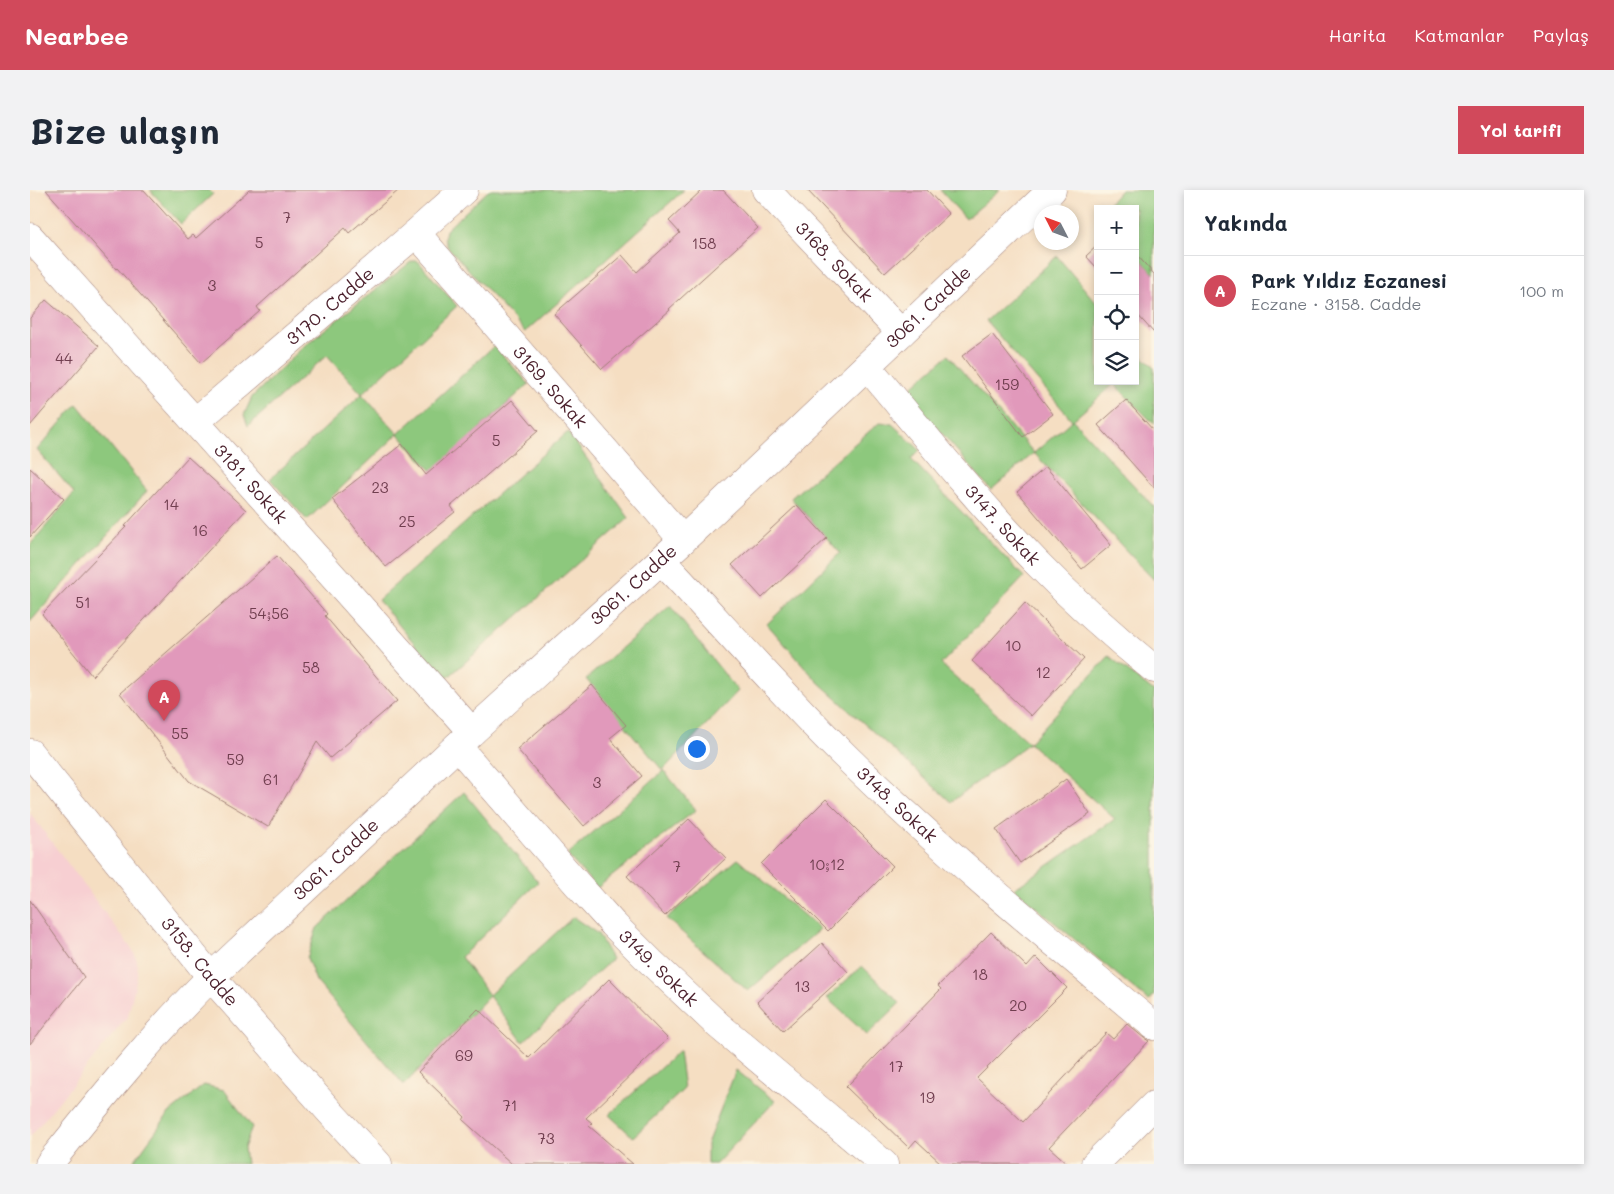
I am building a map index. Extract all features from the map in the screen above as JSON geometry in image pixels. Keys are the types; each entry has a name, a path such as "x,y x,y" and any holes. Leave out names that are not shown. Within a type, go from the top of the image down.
{"street":[{"name":"3170. Cadde","path":"195,422 464,190"},
{"name":"3168. Sokak","path":"766,190 901,333"},
{"name":"3061. Cadde","path":"49,1164 137,1055 211,977 465,739 683,540 1052,190"},
{"name":"3169. Sokak","path":"416,233 683,540"},
{"name":"3181. Sokak","path":"30,237 195,422 465,739"},
{"name":"3147. Sokak","path":"867,366 954,470 1030,555 1078,603 1153,666"},
{"name":"3148. Sokak","path":"661,560 844,755 926,832 1028,921 1154,1026"},
{"name":"3149. Sokak","path":"465,739 613,924 718,1025 884,1164"},
{"name":"3158. Cadde","path":"30,753 211,977 378,1164"},
{"path":"1095,1164 1154,1105"}],"shaded area":[{"path":"30,813 134,952 137,961 137,977 128,1016 30,1137"}],"green space":[{"path":"150,190 209,190 213,194 181,224"},
{"path":"489,190 684,190 525,332 447,246 444,239 446,230"},
{"path":"940,190 1000,190 966,219"},
{"path":"1121,190 1154,190 1154,274 1139,257 1139,205 1108,205"},
{"path":"1057,256 1094,300 1094,385 1113,385 1073,420 1154,507 1154,580 1034,453 1072,420 986,321"},
{"path":"412,261 418,261 457,306 362,394 327,355 248,426 244,415 252,397 305,345"},
{"path":"494,346 529,384 432,471 398,434"},
{"path":"1139,353 1154,368 1154,424 1115,385 1139,385"},
{"path":"948,355 1034,453 991,490 906,392"},
{"path":"362,394 398,434 307,520 270,479"},
{"path":"77,404 147,491 30,622 30,545 74,493 37,450"},
{"path":"879,423 892,424 920,450 911,459 1024,577 941,664 1029,743 951,802 817,681 767,624 840,553 791,498"},
{"path":"568,432 629,518 445,680 378,600"},
{"path":"670,606 738,691 663,770 696,810 597,888 567,855 663,771 586,679"},
{"path":"1109,656 1154,692 1154,995 1149,1001 1014,889 1115,819 1029,743"},
{"path":"464,792 538,882 461,957 489,995 573,917 598,934 612,959 523,1042 489,996 404,1085 316,981 307,958 317,928"},
{"path":"738,859 820,929 748,991 666,918"},
{"path":"862,966 900,1003 867,1035 827,998"},
{"path":"679,1051 684,1089 633,1137 609,1115"},
{"path":"736,1070 775,1101 716,1164 707,1164 707,1144"},
{"path":"204,1085 224,1090 252,1127 244,1148 246,1164 132,1164 169,1113"}],"building":[{"path":"46,190 144,190 188,239 193,235 196,238 249,190 399,190 349,233 345,228 257,307 260,311 201,363"},
{"path":"702,190 723,190 758,228 670,310 602,369 554,314 622,255 637,272 680,233 669,221"},
{"path":"807,190 927,190 949,214 885,273"},
{"path":"1094,249 1094,265 1086,256"},
{"path":"1139,257 1154,274 1154,333 1139,316"},
{"path":"46,300 99,346 30,426 30,318"},
{"path":"992,334 1053,414 1023,437 962,356"},
{"path":"512,400 538,431 451,506 455,512 386,567 332,499 402,444 426,475"},
{"path":"1126,400 1154,431 1154,488 1098,425"},
{"path":"188,457 246,510 92,676 42,614 126,527"},
{"path":"1046,467 1111,545 1082,569 1017,492"},
{"path":"30,468 64,499 30,537"},
{"path":"797,505 827,538 762,598 732,565"},
{"path":"277,556 327,614 325,616 397,701 330,758 317,742 268,827 189,781 120,693"},
{"path":"1025,603 1084,659 1031,716 972,661"},
{"path":"592,685 626,725 610,738 642,776 584,826 517,749"},
{"path":"1066,779 1090,814 1020,863 996,829"},
{"path":"826,799 893,866 828,931 761,864"},
{"path":"689,819 726,858 665,916 627,876"},
{"path":"30,900 84,977 30,1044"},
{"path":"991,932 1027,967 1036,957 1067,988 977,1078 1023,1122 1106,1033 1113,1039 1127,1024 1149,1041 1049,1147 1068,1164 942,1164 916,1140 909,1148 846,1087 941,989 938,986"},
{"path":"822,943 848,972 783,1031 757,1002"},
{"path":"609,979 668,1039 586,1118 592,1123 589,1126 633,1164 512,1164 463,1120 465,1117 418,1072 478,1009 529,1058"}],"place":[{"name":"Park Yıldız Eczanesi","path":"164,721"}]}
